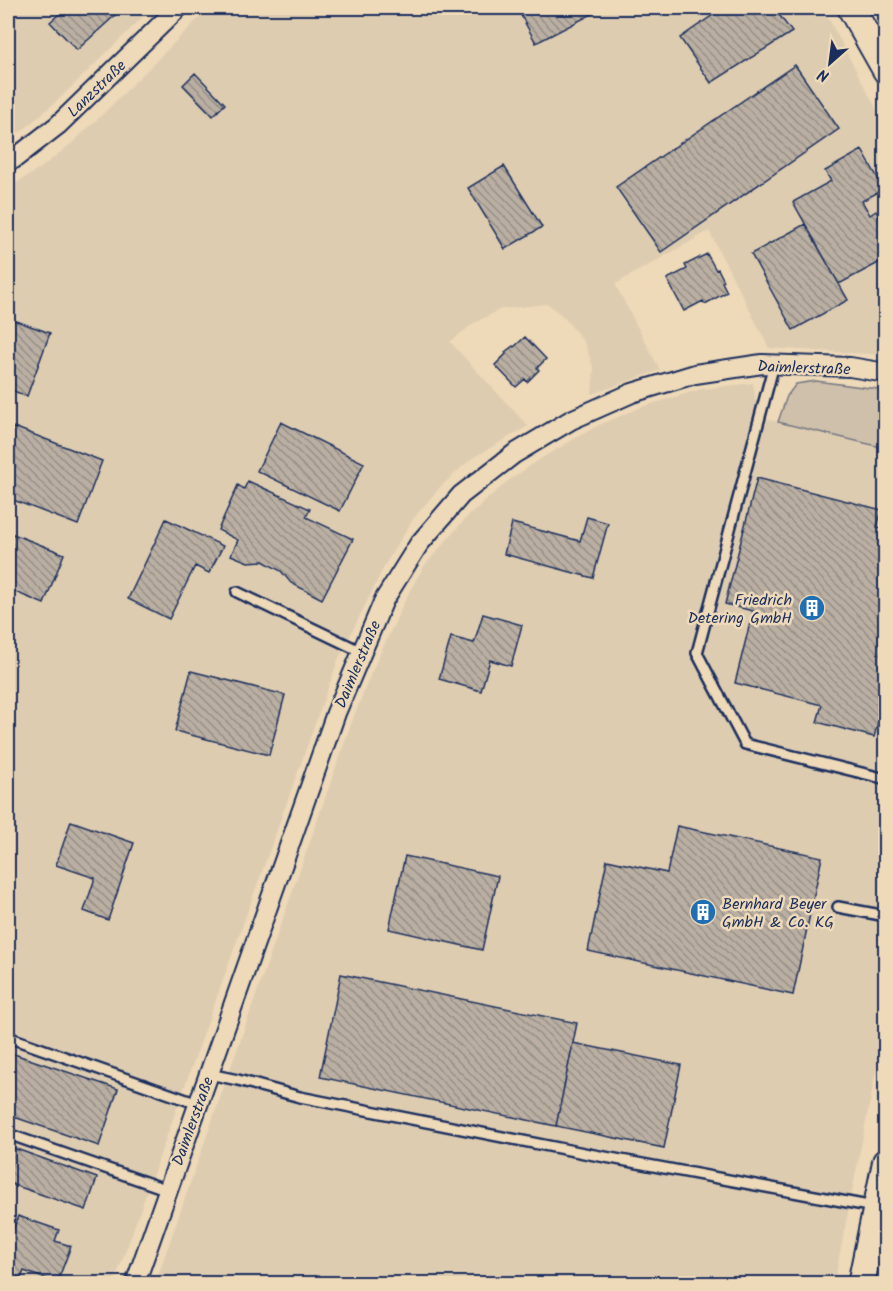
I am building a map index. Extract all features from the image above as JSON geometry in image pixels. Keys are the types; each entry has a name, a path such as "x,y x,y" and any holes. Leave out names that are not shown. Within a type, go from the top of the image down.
{"street":[{"name":"Lanzstraße","path":"8,162 58,125 178,8"},
{"path":"851,8 883,58"},
{"name":"Daimlerstraße","path":"135,1284 336,713 384,600 419,544 461,495 514,454 571,420 632,393 695,374 762,364 850,367 885,373"},
{"path":"861,1284 885,1162"}],"lane":[{"path":"774,364 697,653 745,744 885,778"},
{"path":"237,592 362,652"},
{"path":"838,907 885,916"},
{"path":"8,1037 198,1104"},
{"path":"209,1074 312,1099 876,1207"},
{"path":"8,1134 168,1190"}],"shaded area":[{"path":"8,8 152,8 59,99 23,130 8,139"},
{"path":"209,8 823,8 885,125 885,355 769,348 709,231 615,284 660,370 592,394 594,369 584,342 564,317 548,304 501,309 474,323 450,342 528,426 471,459 441,486 413,519 387,561 338,660 114,1283 8,1283 8,188 41,168 72,143"},
{"path":"816,381 885,390 885,448 778,422 787,396 796,384"},
{"path":"753,383 758,417 885,448 885,1025 834,1283 155,1284 351,724 372,671 410,590 425,565 467,517 508,481 545,456 597,426 641,407 702,389"}],"building":[{"path":"66,8 123,8 77,50 50,22"},
{"path":"517,8 599,8 600,10 536,43"},
{"path":"723,8 774,8 792,32 711,83 680,38"},
{"path":"795,65 839,129 661,252 616,187"},
{"path":"195,73 225,104 213,116 183,85"},
{"path":"862,150 884,189 862,201 870,215 876,211 886,229 886,259 839,284 793,202 831,181 825,171"},
{"path":"504,166 542,227 505,249 468,188"},
{"path":"805,224 848,300 793,330 751,254"},
{"path":"707,254 716,270 718,269 727,292 705,304 703,301 684,311 667,279 687,269 685,265"},
{"path":"8,318 50,333 27,396 8,389"},
{"path":"525,337 546,359 527,382 525,379 516,387 495,365 506,354 505,352"},
{"path":"281,422 364,463 340,511 257,471"},
{"path":"14,427 102,461 78,525 8,498 8,443"},
{"name":"Friedrich Detering GmbH","path":"757,478 882,510 877,527 886,529 886,694 874,737 817,722 822,705 735,683 753,611 725,604"},
{"path":"248,481 310,509 306,517 353,539 322,599 291,583 281,571 263,561 248,562 231,555 238,540 218,530 238,485 244,489"},
{"path":"587,517 608,523 593,578 504,554 512,523 580,541"},
{"path":"166,519 223,546 209,573 195,566 169,619 128,599"},
{"path":"8,532 64,554 44,604 8,589"},
{"path":"483,614 522,625 511,666 490,660 481,691 439,679 451,637 474,643"},
{"path":"191,671 285,695 269,755 175,731"},
{"path":"71,821 134,843 108,920 84,911 95,878 56,865"},
{"name":"Bernhard Beyer GmbH & Co. KG","path":"677,826 822,857 793,995 588,951 607,860 667,873"},
{"path":"405,856 498,876 482,950 389,929"},
{"path":"341,974 577,1023 556,1126 320,1077"},
{"path":"573,1043 681,1065 664,1148 556,1126"},
{"path":"8,1052 118,1089 99,1146 8,1115"},
{"path":"8,1146 97,1178 86,1210 8,1183"},
{"path":"18,1216 59,1230 55,1241 71,1246 57,1283 24,1271 21,1278 8,1274 8,1246"}],"place":[{"name":"Friedrich Detering GmbH","path":"812,608"},
{"name":"Bernhard Beyer GmbH & Co. KG","path":"703,912"}]}
